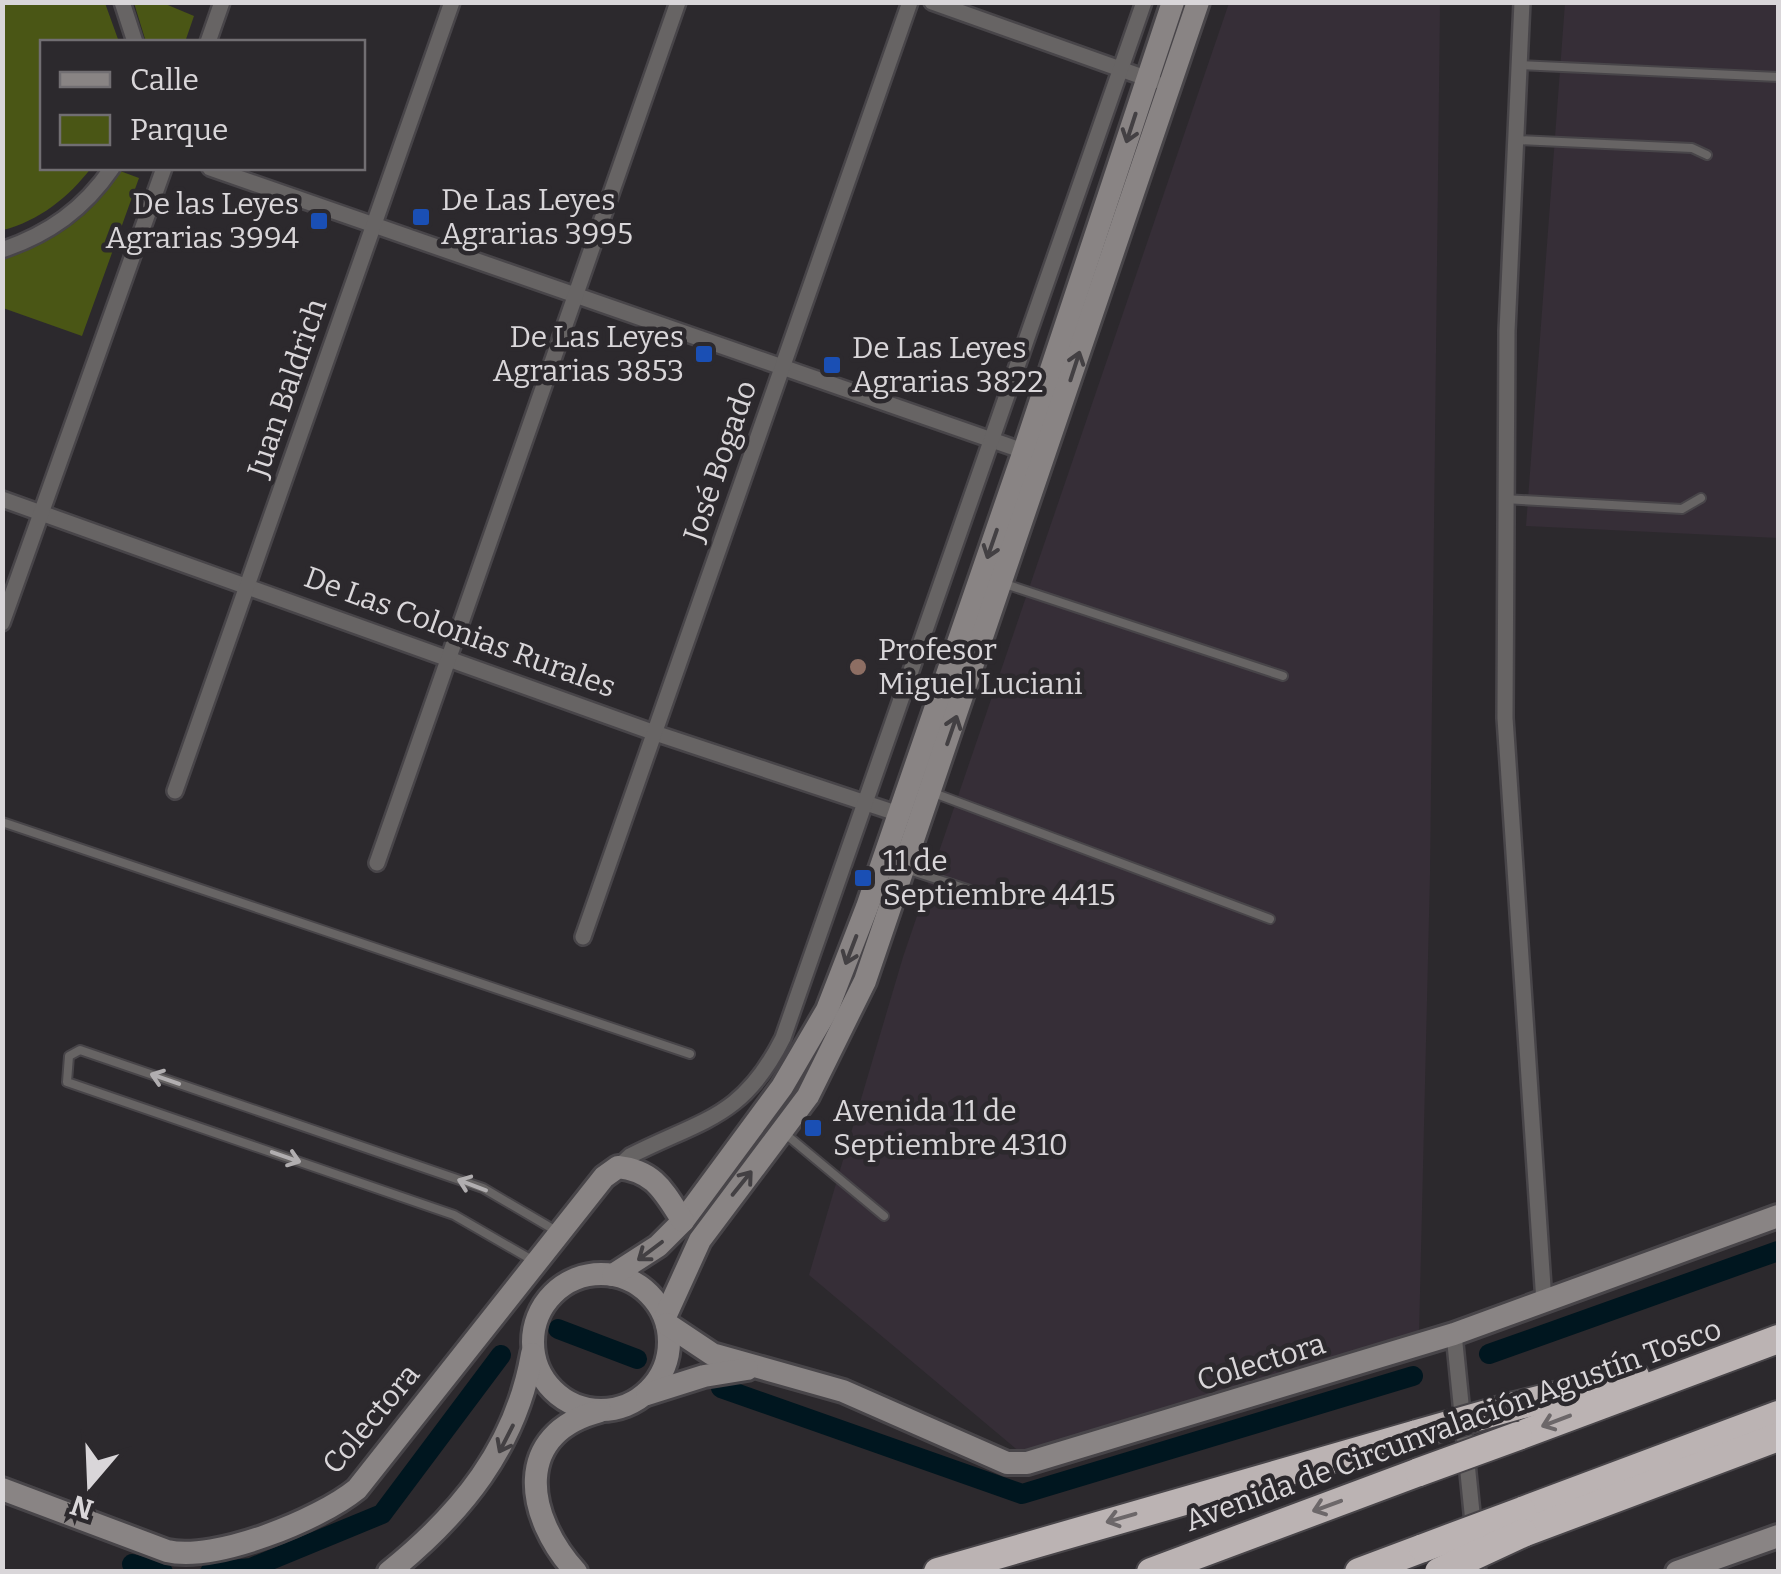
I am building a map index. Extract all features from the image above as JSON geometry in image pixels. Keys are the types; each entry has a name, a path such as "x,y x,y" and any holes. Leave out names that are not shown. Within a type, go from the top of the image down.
{"highway":[{"name":"Avenida de Circunvalación Agustín Tosco","path":"1150,1572 1778,1339"},
{"path":"938,1572 1516,1406 1740,1354"},
{"path":"1439,1572 1523,1522 1778,1415"},
{"path":"1359,1572 1423,1548 1523,1522 1778,1437"}],"main road":[{"path":"613,1275 658,1246 683,1221 805,1052 827,1010 1034,455 1158,82 1173,2"},
{"path":"1158,82 1198,2"},
{"path":"576,1572 544,1524 537,1495 538,1465 546,1442 561,1426 602,1410 625,1406 645,1394 667,1362 666,1321 686,1263 808,1096 848,1019 1002,583 1034,455"},
{"path":"618,1168 644,1171 655,1180 683,1221"},
{"name":"Colectora","path":"2,1490 185,1555 224,1550 328,1507 358,1489 595,1186 618,1168"},
{"name":"Colectora","path":"666,1321 712,1354 842,1391 1007,1462 1027,1463 1454,1334 1778,1216"},
{"path":"389,1572 437,1530 499,1452 526,1388 538,1316 556,1291 582,1276 613,1275 644,1289 666,1321"},
{"path":"533,1346 538,1368 550,1388 579,1406 602,1410"},
{"name":"Colectora","path":"645,1394 704,1376 760,1368"},
{"path":"1677,1572 1778,1536"}],"street":[{"path":"122,2 134,40"},
{"path":"209,40 222,2"},
{"name":"Juan Baldrich","path":"176,791 452,2"},
{"path":"377,864 678,2"},
{"name":"José Bogado","path":"582,937 910,2"},
{"path":"932,2 1158,82"},
{"path":"618,1168 630,1156 732,1108 773,1058 861,803 994,441 1144,2"},
{"path":"1522,2 1504,499 1505,718 1544,1302"},
{"path":"2,250 64,221 90,198 111,170"},
{"path":"2,624 163,170"},
{"path":"216,170 1034,455"},
{"name":"De Las Colonias Rurales","path":"2,498 655,732 899,814"},
{"path":"1454,1334 1478,1572"}],"lane":[{"path":"1519,66 1778,76"},
{"path":"1516,140 1692,148 1707,155"},
{"path":"1504,499 1682,509 1701,498"},
{"path":"1002,583 1283,676"},
{"path":"931,792 1270,919"},
{"path":"2,822 690,1054"},
{"path":"904,868 970,890"},
{"path":"534,1262 454,1215 68,1082 70,1056 80,1050 483,1188 558,1232"},
{"path":"784,1132 884,1216"}],"shaded area":[{"path":"1229,3 1440,3 1430,874 1419,1335 1021,1453 809,1275 903,957"},
{"path":"1565,3 1778,3 1778,538 1526,526"}],"green space":[{"path":"2,3 105,3 118,40 40,40 40,170 89,170 52,206 29,221 3,230"},
{"path":"134,3 163,3 194,16 186,40 145,40"},
{"path":"120,171 139,178 82,336 3,308 3,257 38,245 70,226 98,201"}],"waterway":[{"path":"1489,1354 1778,1251"},
{"path":"558,1329 637,1359"},
{"path":"210,1572 251,1568 382,1514 501,1355"},
{"path":"721,1388 1022,1494 1413,1376"},
{"path":"132,1564 163,1572"}],"place":[{"name":"De Las Leyes Agrarias 3995","path":"421,217"},
{"name":"De las Leyes Agrarias 3994","path":"319,221"},
{"name":"De Las Leyes Agrarias 3853","path":"704,354"},
{"name":"De Las Leyes Agrarias 3822","path":"832,365"},
{"name":"Profesor Miguel Luciani","path":"858,667"},
{"name":"11 de Septiembre 4415","path":"863,878"},
{"name":"Avenida 11 de Septiembre 4310","path":"813,1128"}]}
